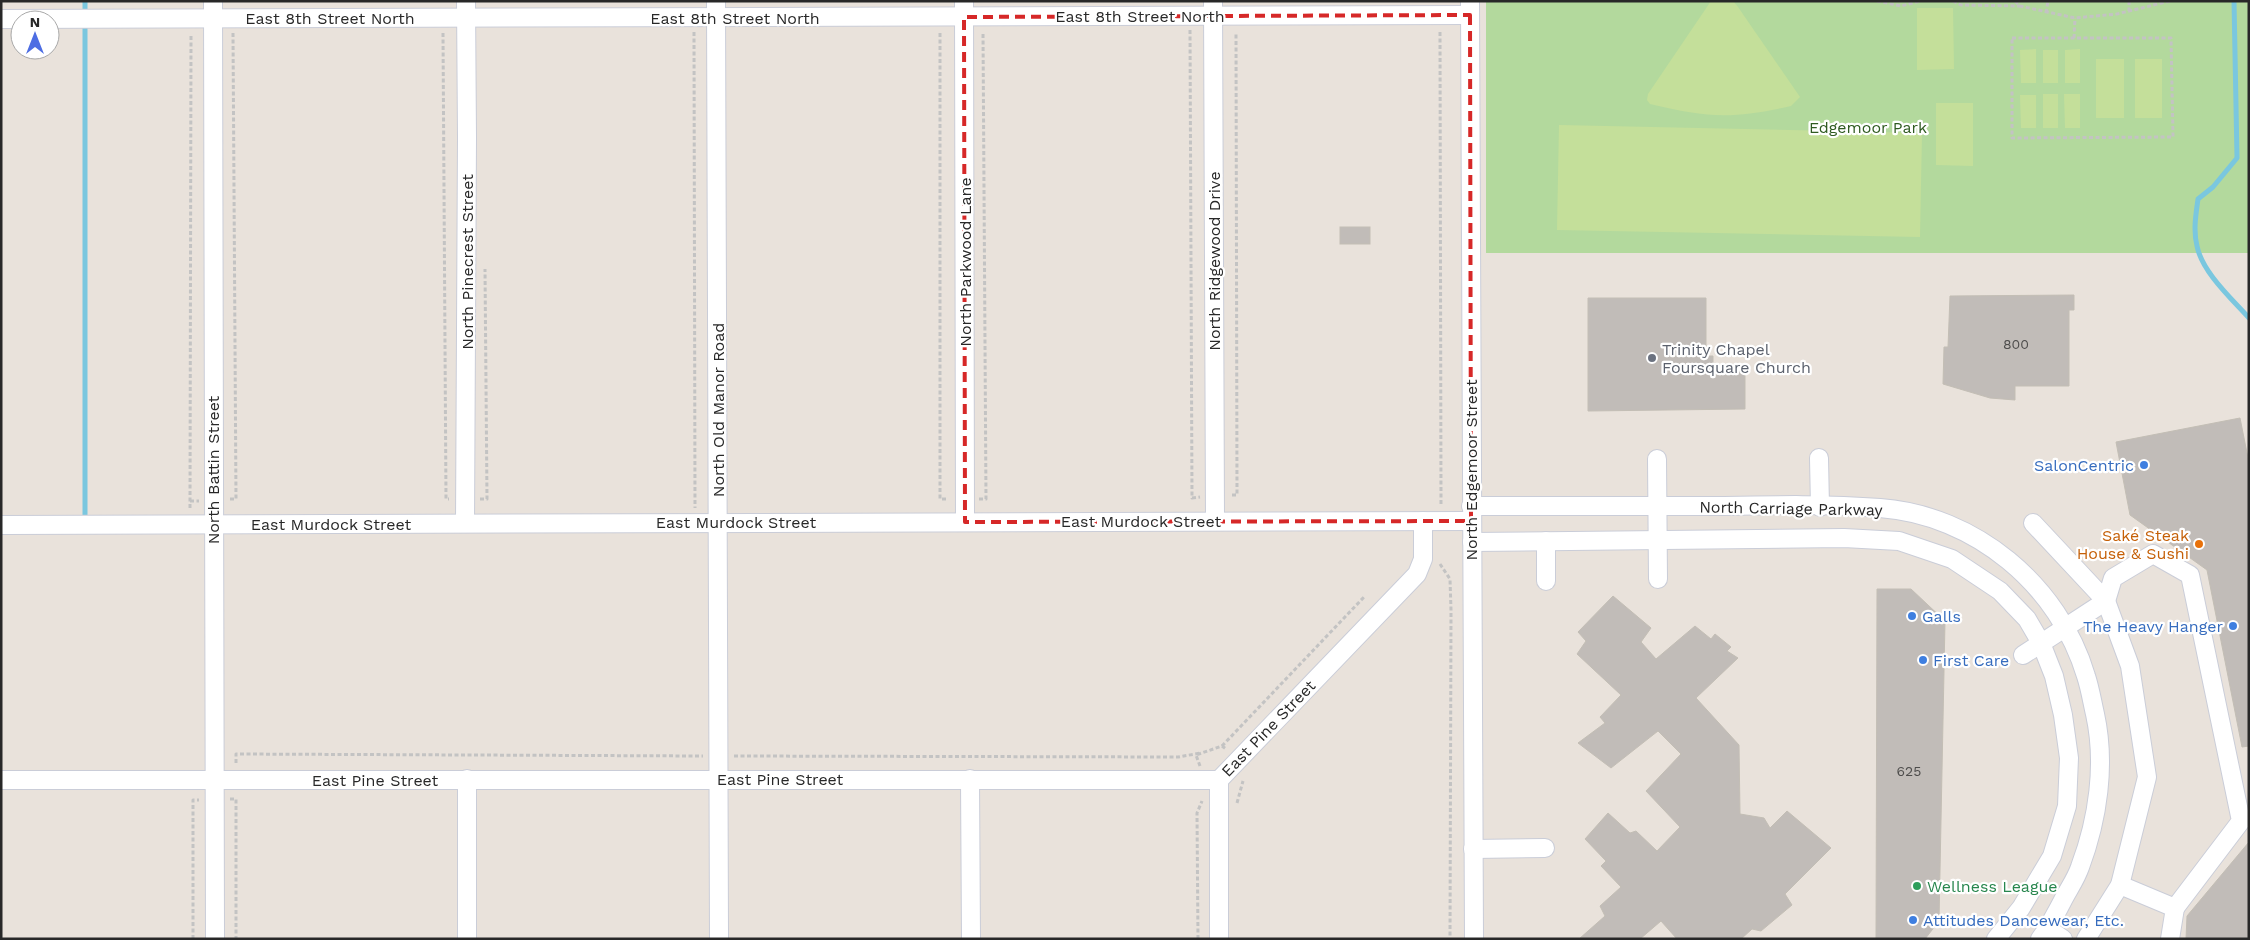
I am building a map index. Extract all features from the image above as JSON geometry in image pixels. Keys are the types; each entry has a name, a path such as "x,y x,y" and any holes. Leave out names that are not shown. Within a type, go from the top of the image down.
{"street":[{"name":"East 8th Street North","path":"1,19 191,19 213,10 233,19 443,18 466,10 694,18 716,10 940,17 964,9 1190,16 1213,9 1236,16 1440,15 1470,8"},
{"name":"North Edgemoor Street","path":"1470,8 1474,939"},
{"name":"North Parkwood Lane","path":"964,9 965,522"},
{"name":"North Ridgewood Drive","path":"1213,9 1215,521"},
{"name":"North Battin Street","path":"213,10 215,939"},
{"name":"North Pinecrest Street","path":"465,523 468,138 466,10"},
{"name":"North Old Manor Road","path":"716,10 719,939"},
{"path":"1819,458 1820,507"},
{"path":"1657,459 1658,579"},
{"name":"North Carriage Parkway","path":"1471,514 1658,506 1882,508 1934,518 1978,538 2013,563 2039,588 2066,628 2086,674 2098,729 2100,774 2093,824 2080,869 2050,936"},
{"name":"East Murdock Street","path":"1,525 1441,521 1471,514"},
{"name":"East Pine Street","path":"1,780 1219,780 1417,574 1423,559 1423,521"},
{"path":"2033,523 2106,601 2130,666 2147,777 2120,885 2086,939"},
{"name":"North Carriage Parkway","path":"1472,542 1844,538 1899,541 1952,558 2000,591 2027,619 2041,643 2054,676 2064,715 2069,758 2066,806 2052,856 2021,908 1996,939"},
{"path":"1546,541 1546,581"},
{"path":"2023,655 2106,601 2113,578 2153,554 2190,575 2241,821 2175,908 2170,939"},
{"path":"467,779 467,939"},
{"path":"970,779 971,939"},
{"path":"1219,780 1219,939"},
{"path":"1473,849 1545,848"},
{"path":"2120,885 2175,908"}],"path":[{"path":"1877,1 1901,6 1920,1"},
{"path":"1953,1 1961,5 2020,6 2075,18 2099,17 2170,1"},
{"path":"2016,1 2020,6"},
{"path":"2046,13 2048,1"},
{"path":"2129,1 2129,11"},
{"path":"1440,15 1441,521"},
{"path":"1190,16 1192,498 1237,495 1236,16"},
{"path":"940,17 940,499"},
{"path":"443,18 446,499"},
{"path":"694,18 695,522"},
{"path":"2074,38 2075,18"},
{"path":"190,524 191,19"},
{"path":"190,501 236,499 233,19"},
{"path":"2012,38 2074,38 2170,38 2173,137 2012,138 2012,38"},
{"path":"1440,559 1440,566 1450,579 1451,610 1450,939"},
{"path":"1222,746 1365,596"},
{"path":"236,799 236,754 1178,757 1201,754"}],"highlighted area":[{"path":"1470,15 1471,521 965,522 964,17"}],"green space":[{"name":"Edgemoor Park","path":"1486,1 2249,1 2249,253 1486,253"},
{"path":"1711,1 1733,1 1738,7 1800,97 1791,106 1753,113 1720,115 1688,112 1650,104 1647,100 1648,94"},
{"path":"1917,8 1953,8 1954,69 1917,70"},
{"path":"2036,49 2036,83 2021,83 2020,50"},
{"path":"2080,49 2080,83 2065,83 2065,50"},
{"path":"2043,50 2058,50 2058,83 2043,83"},
{"path":"2096,59 2124,59 2124,118 2096,118"},
{"path":"2135,59 2162,59 2162,118 2135,118"},
{"path":"2043,94 2058,94 2058,128 2043,128"},
{"path":"2064,94 2080,94 2080,128 2065,128"},
{"path":"2020,95 2036,95 2036,128 2021,128"},
{"path":"1936,103 1973,103 1973,166 1936,165"},
{"path":"1559,125 1922,133 1920,237 1557,230"}],"building":[{"path":"1340,227 1370,227 1370,244 1340,244"},
{"path":"2074,295 2074,310 2069,310 2069,386 2015,386 2015,400 1990,398 1943,384 1944,347 1948,347 1950,296"},
{"path":"1588,298 1706,298 1706,356 1713,356 1713,370 1745,370 1745,409 1588,411"},
{"path":"2240,418 2249,463 2249,746 2242,747 2207,570 2130,515 2116,442"},
{"path":"1877,589 1911,589 1945,621 1939,921 1925,939 1876,939"},
{"path":"1613,596 1651,628 1641,642 1656,659 1695,626 1711,639 1715,634 1731,647 1727,651 1738,658 1696,698 1739,745 1740,814 1764,818 1770,828 1787,811 1831,848 1785,894 1792,905 1761,931 1752,929 1741,939 1677,939 1661,921 1640,939 1579,939 1605,916 1600,906 1621,887 1601,866 1606,861 1585,839 1608,813 1630,833 1636,831 1657,851 1680,827 1646,791 1681,754 1658,731 1611,768 1578,743 1605,723 1600,717 1621,695 1577,654 1586,641 1578,632"},
{"path":"2249,842 2249,939 2186,939 2187,916"}],"waterway":[{"path":"85,1 85,521"},
{"path":"2234,1 2237,158 2213,187 2198,199 2195,234 2200,256 2205,266 2218,285 2249,318"}],"place":[{"name":"Trinity Chapel Foursquare Church","path":"1652,358"},
{"name":"SalonCentric","path":"2144,465"},
{"name":"Saké Steak House & Sushi","path":"2199,544"},
{"name":"Galls","path":"1912,616"},
{"name":"The Heavy Hanger","path":"2233,626"},
{"name":"First Care","path":"1923,660"},
{"name":"Wellness League","path":"1917,886"},
{"name":"Attitudes Dancewear, Etc.","path":"1913,920"}]}
